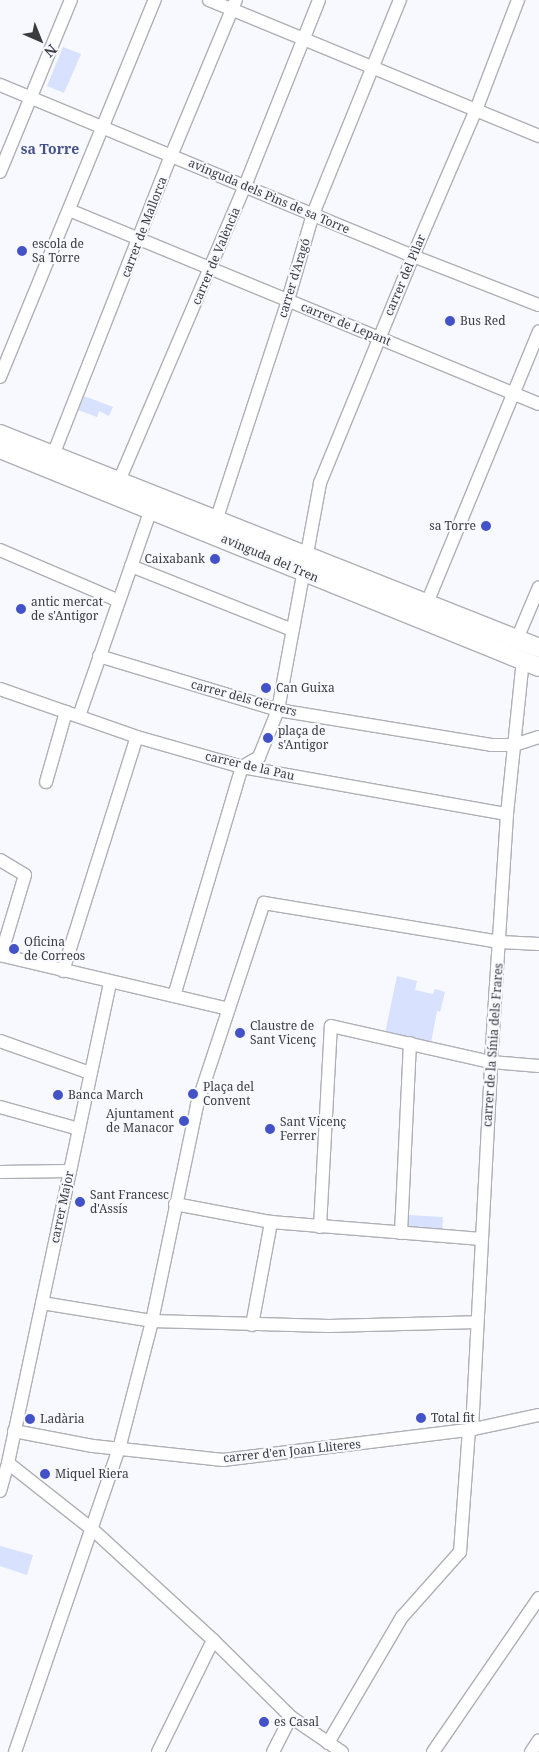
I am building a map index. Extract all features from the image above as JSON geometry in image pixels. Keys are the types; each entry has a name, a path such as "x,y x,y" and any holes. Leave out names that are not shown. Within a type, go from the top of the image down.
{"main road":[{"name":"avinguda del Tren","path":"0,434 119,481 214,527 305,564 531,663"},
{"name":"avinguda del Tren","path":"0,449 151,509 214,527"},
{"name":"avinguda del Tren","path":"305,564 426,603 539,648"}],"street":[{"path":"0,172 71,0"},
{"path":"0,376 155,0"},
{"path":"209,0 234,5 302,39 539,136"},
{"name":"carrer de València","path":"119,481 211,268 319,0"},
{"name":"carrer d'Aragó","path":"214,527 288,300 312,214 400,0"},
{"name":"carrer del Pilar","path":"278,710 320,483 412,256 476,110 518,0"},
{"name":"carrer de Mallorca","path":"53,454 171,156 234,5"},
{"name":"avinguda dels Pins de sa Torre","path":"0,85 412,256 539,305"},
{"name":"carrer de Lepant","path":"69,210 539,404"},
{"path":"426,603 539,331"},
{"path":"79,716 151,509"},
{"path":"0,550 119,601"},
{"path":"131,566 294,630"},
{"path":"517,639 539,587"},
{"name":"carrer dels Gerrers","path":"100,656 278,710 491,746 514,745 539,737"},
{"name":"carrer de la Sínia dels Frares","path":"328,1742 402,1617 460,1552 477,1322 507,814 514,745 531,663"},
{"name":"carrer de la Pau","path":"0,689 137,737 242,767 507,814"},
{"path":"174,996 242,767 259,757 278,710"},
{"path":"46,782 66,712"},
{"path":"63,971 137,737"},
{"path":"0,860 25,875 0,955 228,1009"},
{"path":"15,1752 119,1450 152,1321 197,1105 264,903 500,942 539,944"},
{"name":"carrer Major","path":"0,1491 8,1464 110,982"},
{"path":"320,1227 331,1026 491,1062 539,1066"},
{"path":"0,1041 90,1073"},
{"path":"401,1233 410,1044"},
{"path":"0,1107 79,1129"},
{"path":"0,1172 70,1171"},
{"path":"175,1204 271,1222 481,1239"},
{"path":"252,1325 271,1222"},
{"path":"42,1303 152,1321 330,1326 477,1322"},
{"name":"carrer d'en Joan Lliteres","path":"14,1431 119,1450 223,1460 470,1430 539,1415"},
{"path":"8,1464 92,1529 213,1640 291,1717 342,1752"},
{"path":"433,1752 537,1607"},
{"path":"158,1752 213,1640"},
{"path":"273,1752 291,1717"},
{"path":"531,1752 539,1740"}],"shaded area":[{"path":"63,47 81,54 64,93 47,86"},
{"path":"84,396 113,407 109,416 99,411 97,417 78,410"},
{"path":"397,976 417,981 415,990 433,994 435,989 445,992 440,1012 437,1011 430,1048 384,1038"},
{"path":"409,1215 443,1217 442,1231 412,1229 408,1226"},
{"path":"0,1546 33,1555 27,1575 0,1566"}],"place":[{"name":"escola de Sa Torre","path":"22,251"},
{"name":"Bus Red","path":"450,321"},
{"name":"sa Torre","path":"486,526"},
{"name":"Caixabank","path":"215,559"},
{"name":"antic mercat de s'Antigor","path":"21,609"},
{"name":"Can Guixa","path":"266,688"},
{"name":"plaça de s'Antigor","path":"268,738"},
{"name":"Oficina de Correos","path":"14,949"},
{"name":"Claustre de Sant Vicenç","path":"240,1033"},
{"name":"Plaça del Convent","path":"193,1094"},
{"name":"Banca March","path":"58,1095"},
{"name":"Ajuntament de Manacor","path":"184,1121"},
{"name":"Sant Vicenç Ferrer","path":"270,1129"},
{"name":"Sant Francesc d'Assís","path":"80,1202"},
{"name":"Total fit","path":"421,1418"},
{"name":"Ladària","path":"30,1419"},
{"name":"Miquel Riera","path":"45,1474"},
{"name":"es Casal","path":"264,1722"}],"district":[{"name":"sa Torre","path":"50,149"}]}
